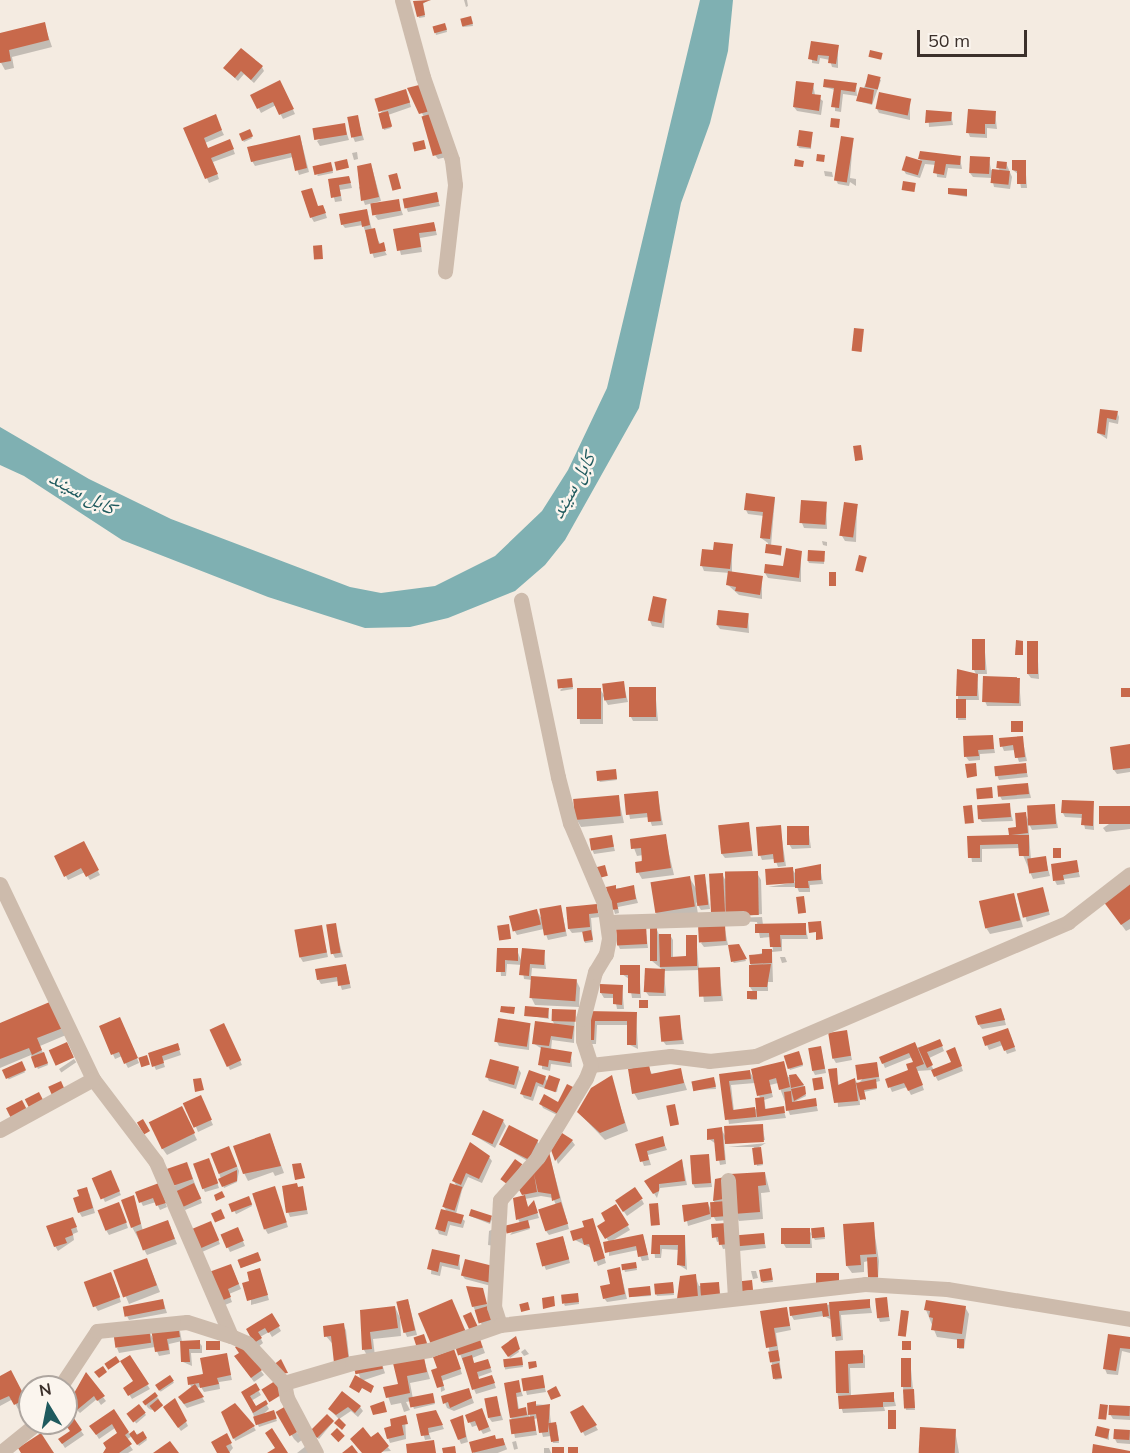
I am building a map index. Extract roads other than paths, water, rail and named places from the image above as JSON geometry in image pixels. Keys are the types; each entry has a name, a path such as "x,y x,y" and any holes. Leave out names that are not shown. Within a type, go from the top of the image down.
{"street":[{"path":"402,0 452,160 455,185 445,271"},
{"path":"500,1325 494,1307 500,1200 538,1157 591,1065 583,1040 583,1019 595,972 606,954 608,922 562,794 521,600"},
{"path":"591,1065 661,1057 709,1061 756,1056 1068,922 1130,874"},
{"path":"0,884 93,1079 156,1162 231,1336"},
{"path":"608,922 743,918"},
{"path":"0,1130 93,1079"},
{"path":"728,1180 735,1298"},
{"path":"284,1383 352,1363 429,1350 500,1325 865,1284 884,1287 905,1284 1130,1319"},
{"path":"68,1375 97,1331 187,1322 247,1342 284,1383 287,1398 316,1453"},
{"path":"6,1452 24,1435"}],"water":[{"name":"کابل سيند","path":"700,0 733,0 728,51 710,123 681,203 639,408 565,540 545,565 515,591 448,618 410,627 365,628 268,597 122,540 24,476 0,465 0,427 89,479 171,519 350,587 381,593 435,586 495,556 542,511 568,470 607,388"}]}
